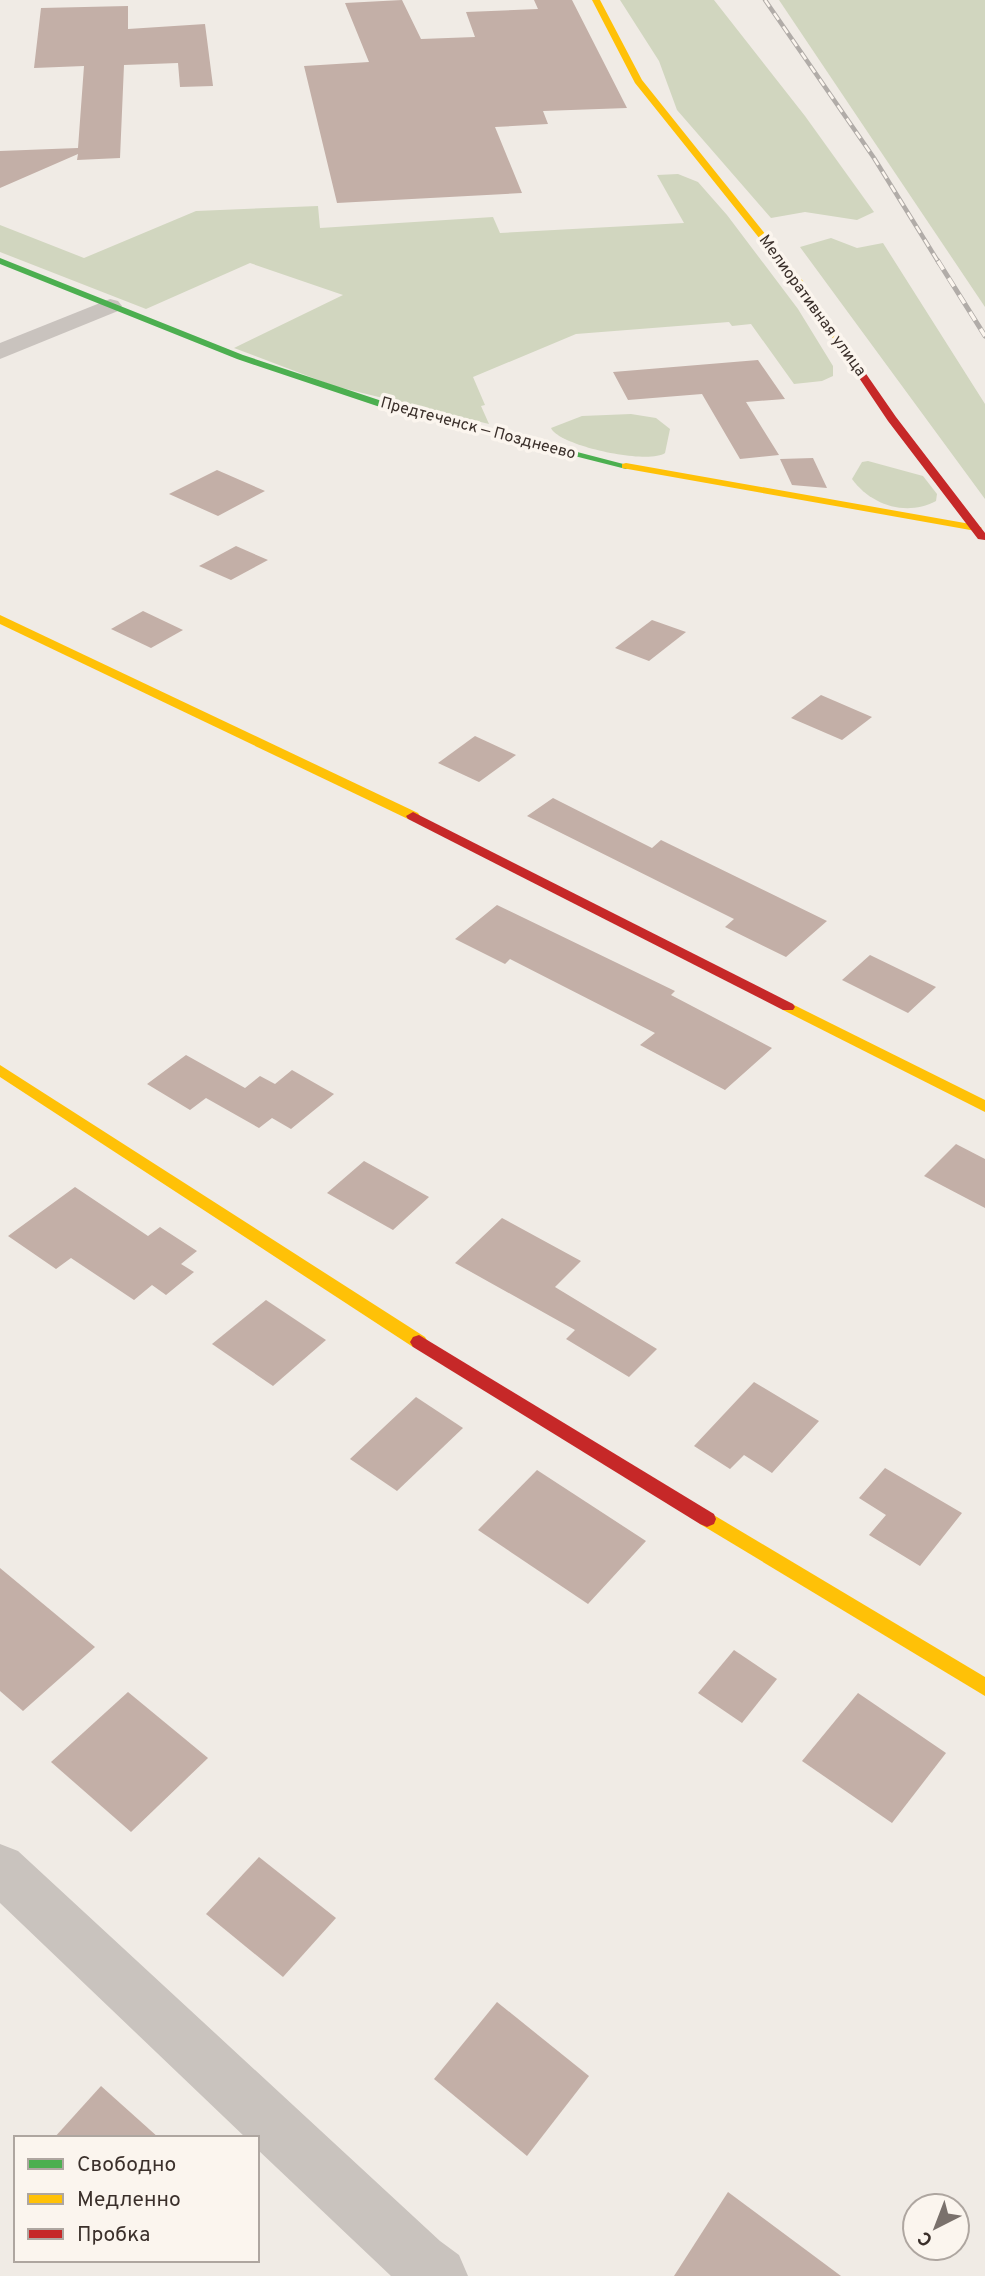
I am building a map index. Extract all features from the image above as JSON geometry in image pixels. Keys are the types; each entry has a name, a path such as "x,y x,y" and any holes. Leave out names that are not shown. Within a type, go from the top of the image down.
{"street":[{"name":"Мелиоративная улица","path":"596,0 638,81 799,282 892,419 980,534"},
{"name":"Предтеченск — Позднеево","path":"0,261 285,374 383,405 501,436 698,481 980,534"},
{"path":"0,352 110,306"},
{"path":"0,619 331,775 985,1107"},
{"path":"0,1070 486,1387 985,1687"},
{"path":"0,1868 438,2276"}],"green space":[{"path":"620,0 714,0 805,116 874,212 857,220 805,212 771,218 677,110 659,61"},
{"path":"779,0 985,0 985,307"},
{"path":"678,174 698,182 727,215 798,309 833,366 833,376 822,381 794,384 751,324 732,326 729,322 576,334 473,377 485,405 481,406 489,424 334,386 234,348 343,295 250,263 146,309 0,252 0,225 84,258 196,211 318,206 320,228 493,217 500,233 684,223 657,175"},
{"path":"831,238 857,248 883,243 985,404 985,499 800,247"},
{"path":"631,414 656,418 670,429 665,453 641,457 605,452 570,441 557,435 551,428 582,416"},
{"path":"868,461 923,476 937,494 936,501 913,508 879,502 852,479 862,462"}],"building":[{"path":"402,0 421,39 475,37 466,12 538,9 534,0 572,0 627,108 543,111 548,124 495,127 522,193 337,203 304,66 369,62 345,3"},
{"path":"128,6 128,29 205,24 213,86 180,87 178,63 124,65 120,158 77,160 78,154 0,188 0,151 78,148 84,66 34,68 41,8"},
{"path":"758,360 785,399 746,402 779,455 740,459 702,394 628,400 613,372"},
{"path":"813,458 827,488 792,485 780,459"},
{"path":"217,470 265,491 218,516 169,494"},
{"path":"236,546 268,560 231,580 199,566"},
{"path":"143,611 183,630 151,648 111,629"},
{"path":"652,620 686,632 649,661 615,648"},
{"path":"821,695 872,717 842,740 791,718"},
{"path":"475,736 516,755 479,782 438,763"},
{"path":"553,798 652,848 661,840 827,921 786,957 725,927 734,919 527,816"},
{"path":"497,905 675,991 671,995 772,1048 725,1090 640,1045 655,1033 510,959 505,964 455,939"},
{"path":"870,955 936,987 908,1013 842,980"},
{"path":"186,1055 245,1088 260,1076 275,1084 292,1070 334,1094 291,1129 272,1118 259,1128 206,1098 190,1110 147,1084"},
{"path":"956,1144 985,1159 985,1208 924,1176"},
{"path":"364,1161 429,1197 393,1230 327,1193"},
{"path":"75,1187 148,1236 160,1227 197,1251 181,1264 194,1272 166,1295 152,1285 134,1300 71,1258 56,1269 8,1236"},
{"path":"502,1218 581,1261 555,1287 657,1349 629,1377 566,1339 575,1330 455,1263"},
{"path":"266,1300 326,1340 273,1386 212,1344"},
{"path":"754,1382 819,1421 772,1473 744,1455 730,1469 694,1446"},
{"path":"416,1397 463,1428 397,1491 350,1459"},
{"path":"885,1468 962,1513 920,1566 869,1535 886,1515 859,1498"},
{"path":"537,1470 646,1541 588,1604 478,1530"},
{"path":"0,1568 95,1647 23,1711 0,1691"},
{"path":"734,1650 777,1679 742,1723 698,1693"},
{"path":"128,1692 208,1758 131,1832 51,1762"},
{"path":"858,1693 946,1753 892,1823 802,1761"},
{"path":"259,1857 336,1918 283,1977 206,1914"},
{"path":"497,2002 589,2076 527,2156 434,2079"},
{"path":"101,2086 157,2136 56,2136"},
{"path":"728,2192 841,2276 674,2276"}],"railway":[{"path":"765,0 874,158 939,263"},
{"path":"938,261 985,336"}],"traffic: fast":[{"path":"0,261 240,357 384,405 626,466"}],"traffic: slow":[{"path":"596,0 638,81 799,282 850,357"},
{"path":"626,466 976,528"},
{"path":"0,619 413,816"},
{"path":"788,1007 985,1107"},
{"path":"0,1070 419,1342"},
{"path":"707,1519 985,1687"}],"traffic: jam":[{"path":"850,357 892,419 982,537"},
{"path":"413,816 788,1007"},
{"path":"419,1342 707,1519"}]}
